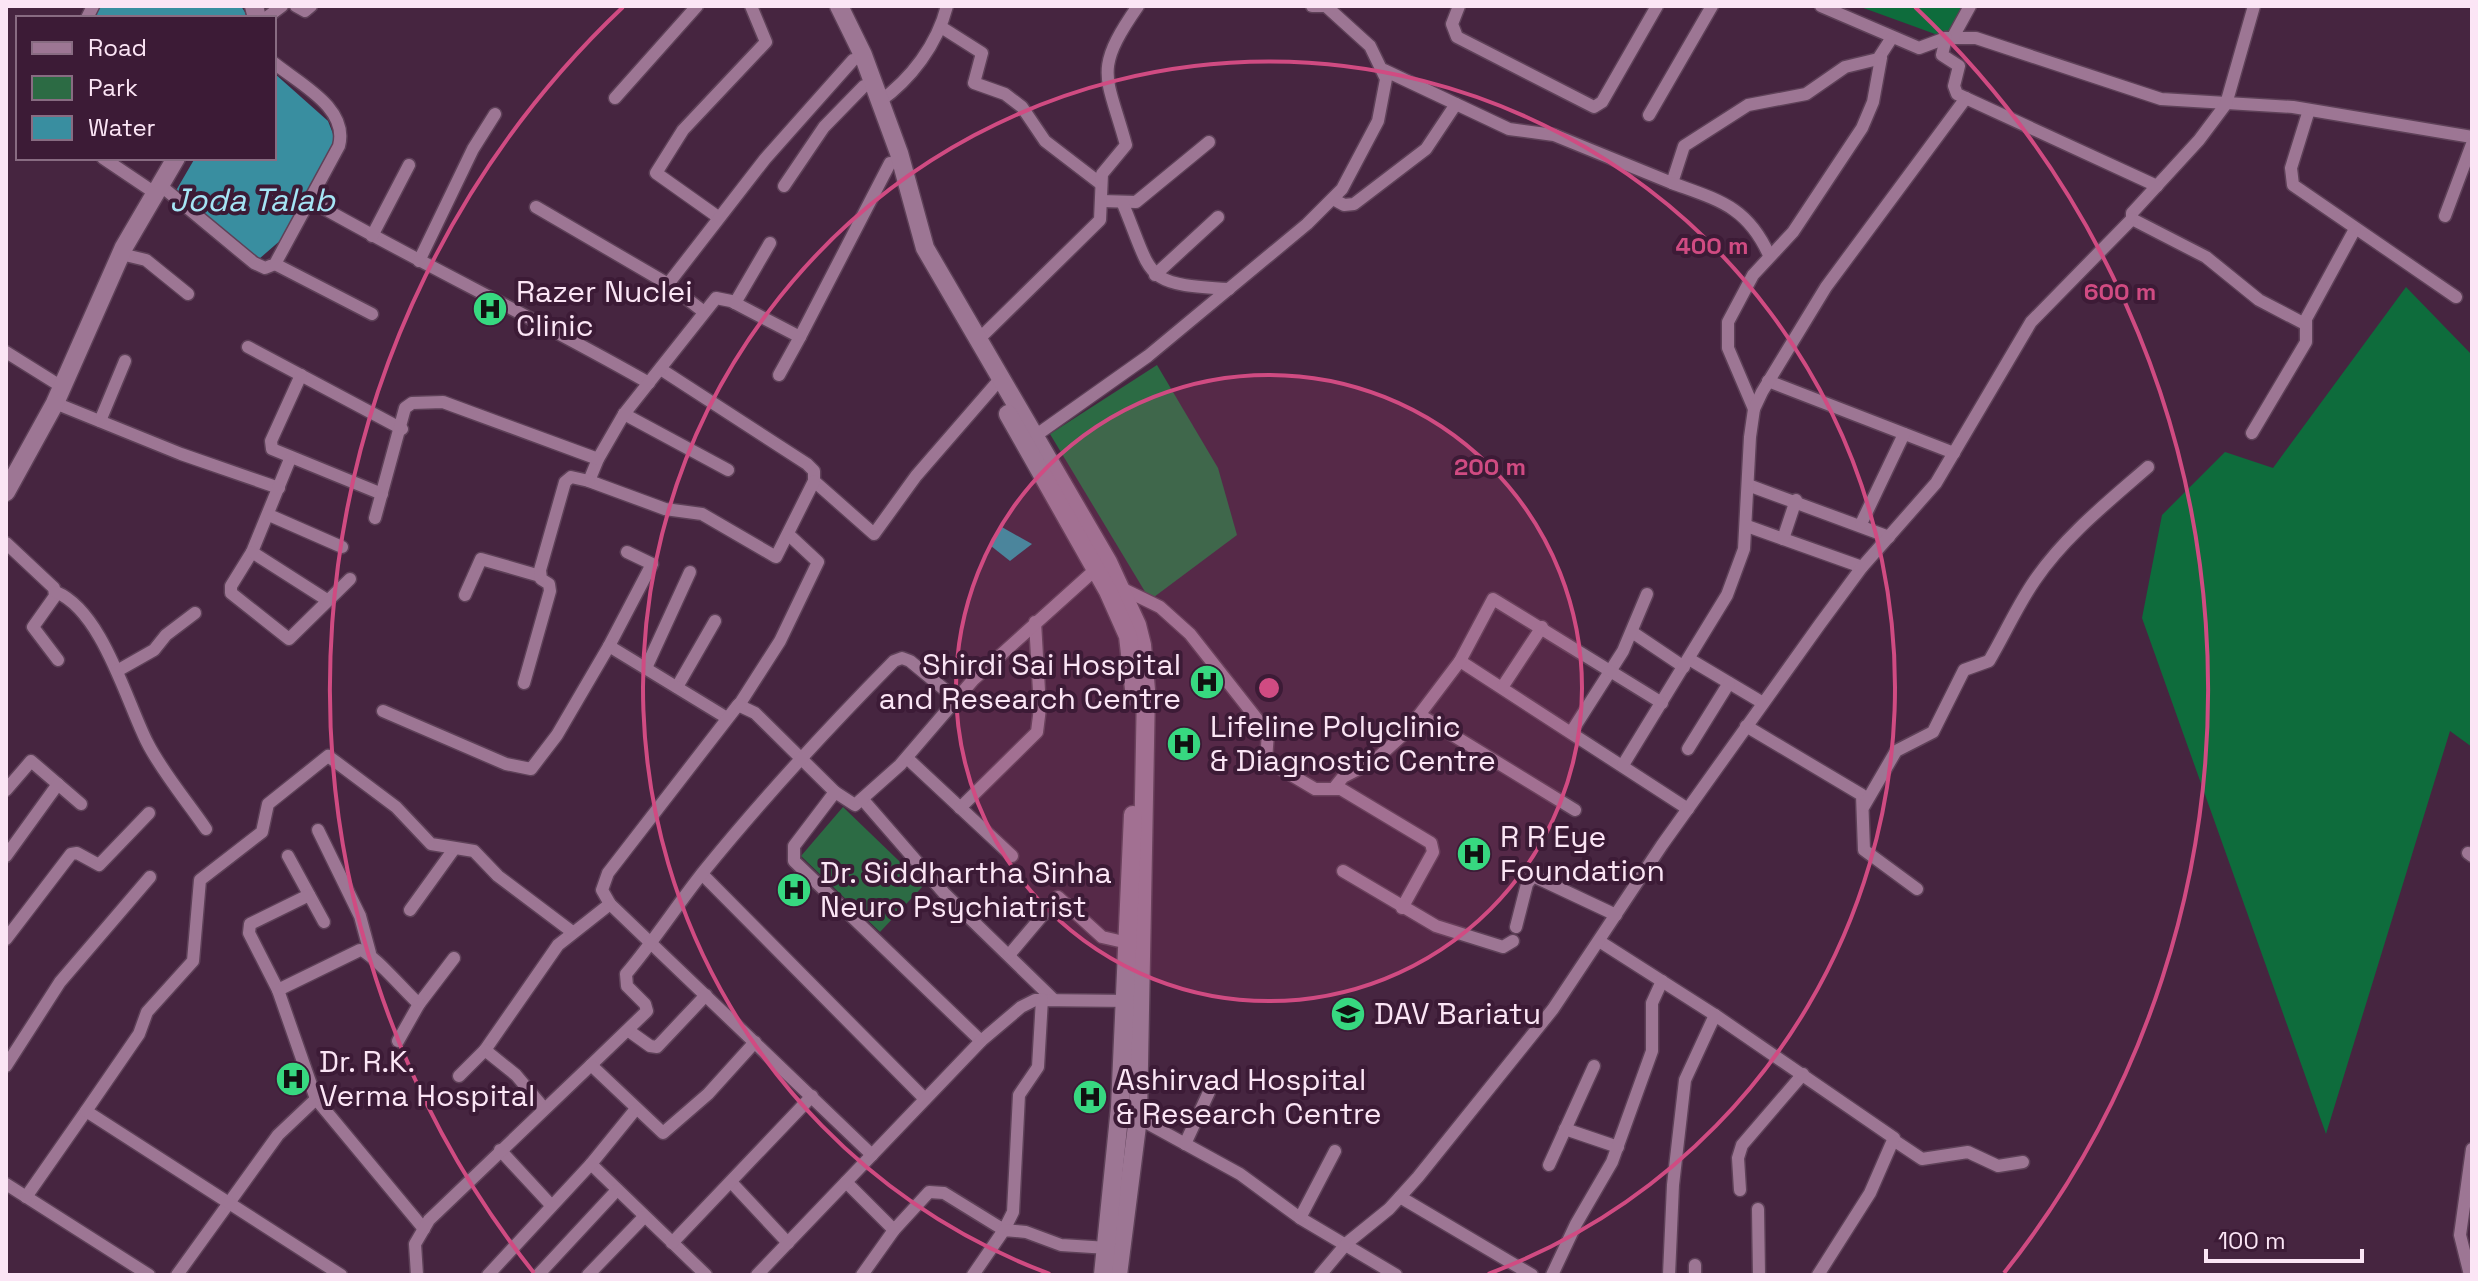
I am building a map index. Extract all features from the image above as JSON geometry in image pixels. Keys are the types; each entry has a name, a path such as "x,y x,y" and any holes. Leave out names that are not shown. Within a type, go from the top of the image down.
{"main road":[{"path":"827,6 864,86 912,242 996,382 1096,569 1128,636 1133,663 1136,759 1133,1001 1118,1275"},
{"path":"839,6 863,55 899,153 925,248 978,340 996,382 1035,436 1121,588 1137,625 1146,672 1134,932"},
{"path":"7,487 58,395 121,254 175,160"},
{"path":"1103,1275 1128,1116"}],"street":[{"path":"296,6 305,11 311,6"},
{"path":"615,98 697,6"},
{"path":"718,217 656,173 683,130 766,42 751,6"},
{"path":"879,102 905,81 941,27 947,6"},
{"path":"978,340 1098,224 1104,169 1126,145 1108,94 1109,61 1121,32 1138,6"},
{"path":"1312,6 1328,7 1358,33 1384,70 1509,129 1554,135 1672,183 1717,197 1762,238 1769,255"},
{"path":"1459,6 1452,24 1457,37 1594,107 1602,102 1657,6"},
{"path":"1649,115 1712,6"},
{"path":"1821,6 1891,39 1919,48 1950,37 1976,38 2161,99 2309,110 2472,137"},
{"path":"1970,6 1942,55 1959,66 1954,91 2157,186"},
{"path":"1320,1275 1347,1243 1400,1197 1553,1009 1746,726 1862,567 1930,491 2031,322 2121,225 2132,219 2226,104 2254,6"},
{"path":"941,27 982,53 974,83 1001,93 1022,107 1045,141 1101,184"},
{"path":"1754,409 1730,356 1727,330 1742,293 1769,255 1793,232 1862,128 1873,102 1881,58 1891,39"},
{"path":"1672,183 1684,146 1748,105 1806,94 1845,67 1881,58"},
{"path":"668,284 718,217 811,104 853,60"},
{"path":"107,160 158,189 254,263 265,268 275,264 339,146 340,122 321,101 276,65"},
{"path":"1035,436 1148,356 1333,199 1349,178 1378,121 1385,91 1384,70"},
{"path":"784,186 824,127 864,86"},
{"path":"1623,765 1737,573 1747,526 1754,409 1768,381 1826,287 1966,98"},
{"path":"1333,199 1344,205 1354,204 1426,149 1456,104"},
{"path":"2309,110 2290,180 2298,189 2456,297"},
{"path":"419,261 473,149 495,114"},
{"path":"1102,201 1136,202 1209,142"},
{"path":"2445,216 2472,144"},
{"path":"779,375 890,163"},
{"path":"372,236 409,165"},
{"path":"309,200 419,261 529,315 649,383"},
{"path":"1123,204 1155,275 1174,285 1229,289"},
{"path":"536,207 668,284 704,312"},
{"path":"1155,275 1218,217"},
{"path":"2132,219 2206,257 2259,300 2305,324"},
{"path":"2252,433 2306,342 2305,324 2355,229"},
{"path":"735,303 770,243"},
{"path":"121,254 146,260 188,294"},
{"path":"275,264 372,314"},
{"path":"589,481 624,414 662,370 716,298 735,303 800,337"},
{"path":"248,347 402,429"},
{"path":"8,356 58,395 100,421 279,488"},
{"path":"100,421 125,361"},
{"path":"540,576 565,482 571,477 665,509 702,514 776,557 814,481 814,471 662,370"},
{"path":"301,375 271,444 273,450 382,494"},
{"path":"1768,381 1954,453"},
{"path":"814,481 874,534 916,476 996,382"},
{"path":"375,518 408,404 443,402 598,459"},
{"path":"624,414 728,470"},
{"path":"1861,524 1904,434"},
{"path":"290,459 269,515 230,591 285,638 291,639 350,579"},
{"path":"1917,889 1864,850 1861,842 1864,806 1896,751 1933,732 1964,670 1989,661 2018,606 2050,561 2081,526 2148,467"},
{"path":"1748,485 1796,500 1889,537"},
{"path":"1783,539 1796,500"},
{"path":"269,515 342,547"},
{"path":"1747,526 1862,567"},
{"path":"788,534 818,562 780,641 739,705 604,878 602,890 610,904 872,1155"},
{"path":"6,543 56,592 70,601 90,625 117,671 148,745 206,829"},
{"path":"252,552 327,600"},
{"path":"383,711 518,769 531,769 557,735 652,564 627,552"},
{"path":"465,595 481,559 540,576 549,584 550,591 524,683"},
{"path":"739,705 755,713 835,792 852,805 864,801 907,758 956,699 1035,622 1096,569"},
{"path":"646,668 690,572"},
{"path":"1121,588 1160,607 1212,658 1268,733 1266,760 1315,789 1335,787 1432,846 1431,856 1402,908"},
{"path":"56,592 33,627 58,660"},
{"path":"1572,731 1611,671 1632,632 1647,594"},
{"path":"1335,787 1343,777 1387,751 1420,715 1460,661 1491,600 1499,601 1662,703"},
{"path":"117,671 154,650 166,635 195,613"},
{"path":"677,687 715,621"},
{"path":"960,808 1037,732 1040,708 1035,622"},
{"path":"1503,686 1542,627"},
{"path":"1632,632 1763,703"},
{"path":"609,646 727,718"},
{"path":"417,1275 415,1244 424,1229 543,1107 629,1031 648,1010 625,980 702,874 800,756 898,659 910,661 956,699"},
{"path":"1460,661 1503,686 1688,809"},
{"path":"1688,749 1729,683"},
{"path":"1420,715 1575,810"},
{"path":"1746,726 1859,793 1864,806"},
{"path":"26,1197 141,1032 147,1012 193,961 200,880 262,832 268,804 319,760 328,756 336,759 396,807 426,840 439,847 474,851 498,876 571,931"},
{"path":"907,758 1012,856"},
{"path":"6,790 31,761 81,804"},
{"path":"6,856 58,784"},
{"path":"835,792 794,846 794,861 981,1041"},
{"path":"864,801 944,893 1009,955 1047,999 1038,1067 1019,1095 1013,1212 973,1275"},
{"path":"6,939 71,854 77,853 99,865 149,813"},
{"path":"318,830 360,916 370,953 392,980 419,1004"},
{"path":"410,910 454,849"},
{"path":"288,856 324,922"},
{"path":"1343,871 1402,908 1459,935 1503,947 1513,941"},
{"path":"702,874 925,1099"},
{"path":"1516,927 1527,884 1533,876 1616,915"},
{"path":"8,1060 68,971 150,877"},
{"path":"309,895 249,926 278,990 316,1099 424,1229"},
{"path":"1009,955 1058,897 1102,937 1134,932"},
{"path":"459,1076 485,1050 540,966 571,931 610,904"},
{"path":"1599,941 1803,1074 1922,1159 1968,1152 1998,1166 2023,1162"},
{"path":"278,990 357,950 370,953"},
{"path":"398,1041 419,1004 454,958"},
{"path":"1552,1275 1618,1147 1652,1051 1652,1003 1662,981"},
{"path":"629,1031 657,1047 706,995"},
{"path":"757,1275 981,1041 1021,1007 1047,999 1133,1001"},
{"path":"1669,1275 1673,1185 1685,1080 1715,1015"},
{"path":"591,1065 635,1110 663,1133 708,1094 755,1042"},
{"path":"485,1050 516,1075 543,1107"},
{"path":"1549,1165 1594,1066"},
{"path":"1740,1190 1738,1158 1742,1145 1803,1074"},
{"path":"1185,1144 1209,1092"},
{"path":"672,1243 812,1096"},
{"path":"177,1275 278,1135 316,1099"},
{"path":"488,1275 550,1204 591,1164 635,1110"},
{"path":"86,1111 341,1275"},
{"path":"1128,1116 1240,1174 1300,1218 1347,1243 1396,1275"},
{"path":"1565,1129 1618,1147"},
{"path":"1818,1275 1870,1193 1895,1141"},
{"path":"2470,1275 2460,1235 2468,1201 2472,1149"},
{"path":"500,1150 550,1204"},
{"path":"1300,1218 1335,1151"},
{"path":"591,1164 706,1275"},
{"path":"731,1182 788,1243"},
{"path":"846,1182 894,1230"},
{"path":"6,1184 149,1275"},
{"path":"538,1275 617,1190"},
{"path":"862,1275 921,1196 936,1191 1004,1230 1026,1232 1061,1245 1108,1248"},
{"path":"1400,1197 1532,1275"},
{"path":"1758,1209 1759,1275"},
{"path":"588,1275 644,1217"}],"green space":[{"path":"1858,6 1962,6 1946,38"},
{"path":"2406,287 2472,355 2472,747 2450,731 2326,1134 2142,618 2162,515 2225,452 2273,468"},
{"path":"1157,365 1218,468 1237,535 1150,600 1050,434"},
{"path":"843,807 924,885 880,932 801,856"}],"water":[{"path":"100,6 241,6 247,16 96,16"},
{"name":"Joda Talab","path":"276,75 328,121 335,139 282,239 259,259 174,194 194,160 276,160"},
{"path":"1000,526 1032,544 1010,561 991,546"}],"place":[{"name":"Razer Nuclei Clinic","path":"490,309"},
{"name":"Shirdi Sai Hospital and Research Centre","path":"1207,682"},
{"name":"Lifeline Polyclinic & Diagnostic Centre","path":"1184,744"},
{"name":"R R Eye Foundation","path":"1474,854"},
{"name":"Dr. Siddhartha Sinha Neuro Psychiatrist","path":"794,890"},
{"name":"DAV Bariatu","path":"1348,1014"},
{"name":"Dr. R.K. Verma Hospital","path":"293,1079"},
{"name":"Ashirvad Hospital & Research Centre","path":"1090,1097"}]}
